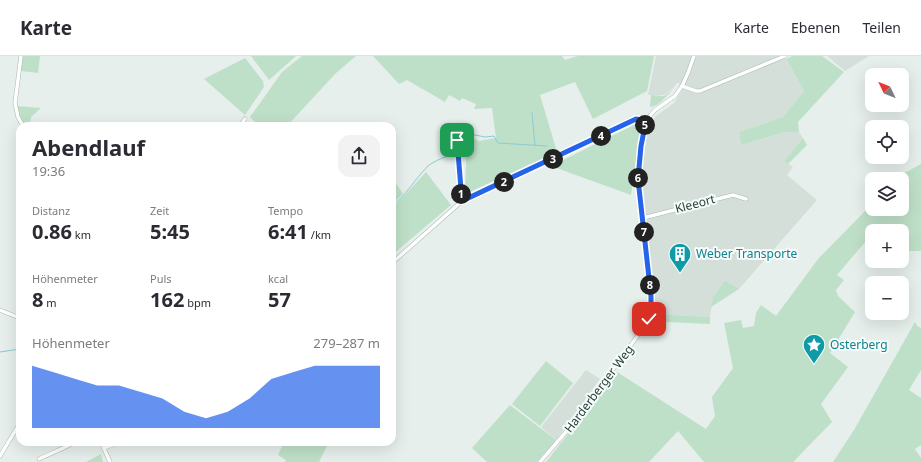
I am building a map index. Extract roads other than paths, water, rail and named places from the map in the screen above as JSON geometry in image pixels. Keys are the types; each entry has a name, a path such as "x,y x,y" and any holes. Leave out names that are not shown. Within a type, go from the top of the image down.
{"street":[{"path":"21,56 15,103 18,117 21,122"},
{"path":"396,259 462,201 636,119 646,121 651,113 675,96 682,86 694,56"},
{"path":"682,86 700,91 785,56"},
{"name":"Harderberger Weg","path":"540,462 572,425 647,323 651,310 651,296 638,179 641,146 646,121"},
{"path":"457,140 462,201"},
{"name":"Kleeort","path":"643,218 733,195 746,199"},
{"path":"0,310 16,316"},
{"path":"0,456 16,430"},
{"path":"39,459 68,446"},
{"path":"109,446 104,448 110,462"}],"waterway":[{"path":"532,113 535,145"},
{"path":"459,151 463,150 463,136 470,134 485,137 494,136 498,143 547,146"},
{"path":"396,203 428,166 456,152"},
{"path":"0,352 16,350"}],"place":[{"name":"Weber Transporte","path":"680,274"},
{"name":"Osterberg","path":"814,364"}]}
